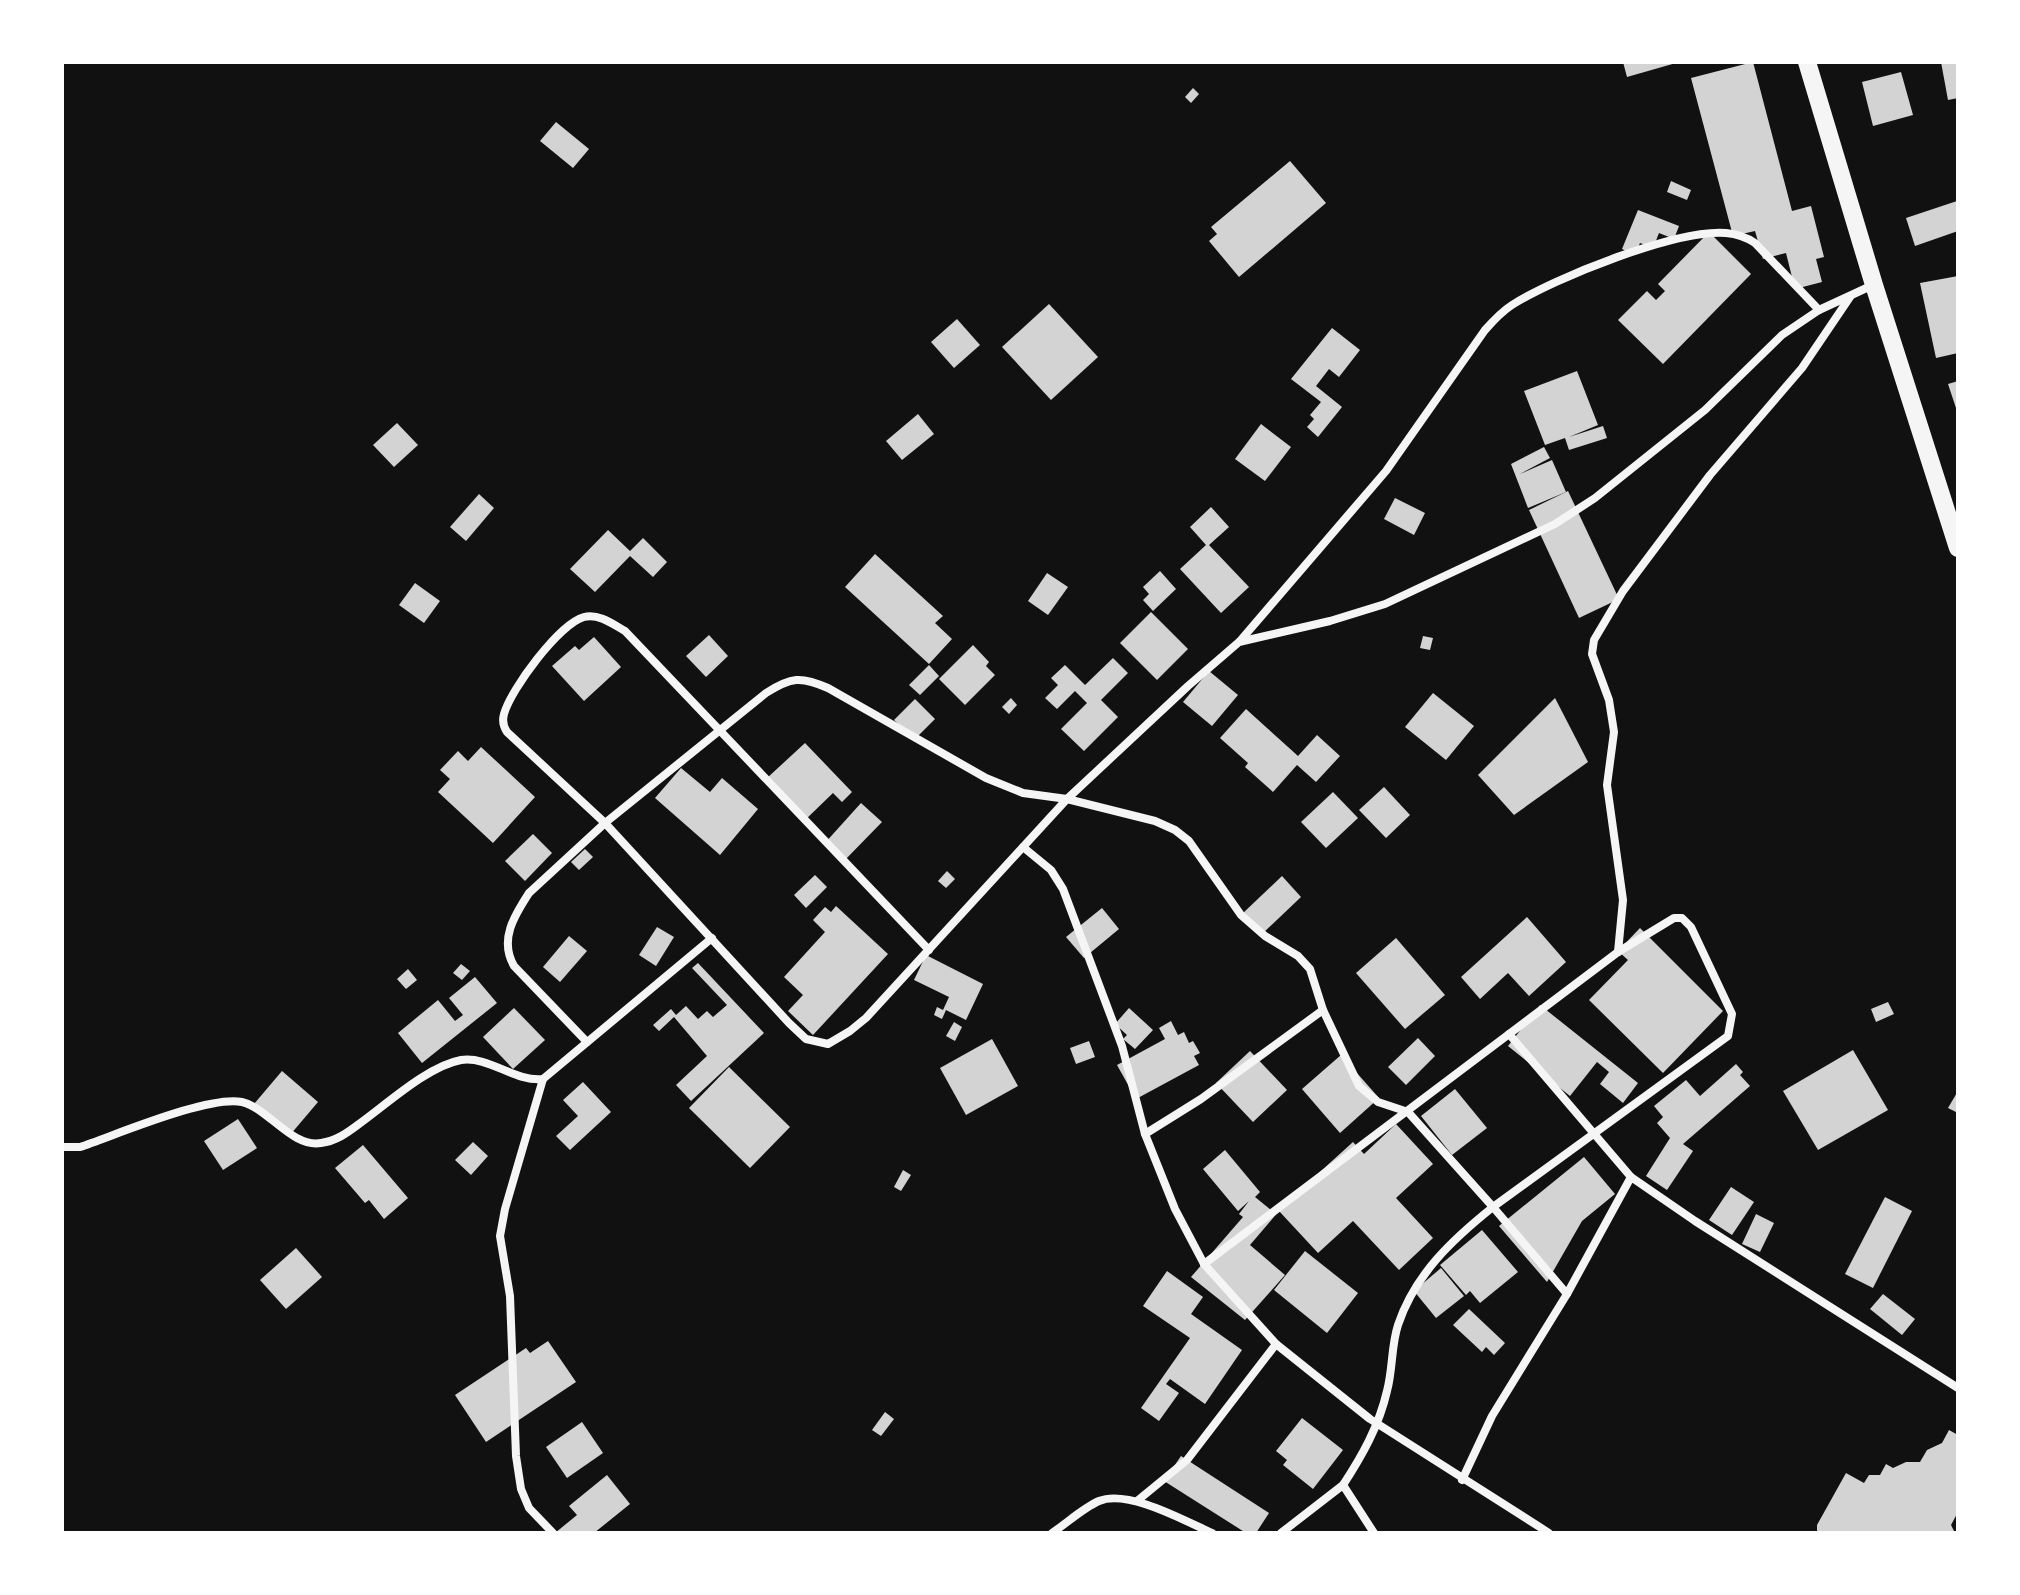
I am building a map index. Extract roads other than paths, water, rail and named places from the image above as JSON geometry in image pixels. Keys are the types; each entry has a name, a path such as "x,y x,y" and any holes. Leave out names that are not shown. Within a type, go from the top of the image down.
{"main road":[{"path":"1807,62 1958,548"}],"street":[{"path":"929,950 639,645 613,623 592,616 582,617 565,629 517,690 504,714 504,727 605,823 797,1031 806,1039 821,1044 838,1039 866,1018 929,950 1067,799 1239,642 1386,471 1447,380 1496,316 1519,301 1585,270 1690,236 1728,233 1744,236 1755,243 1819,310"},
{"path":"1239,642 1330,621 1385,604 1555,524 1595,498 1695,419 1782,335 1819,310 1874,285"},
{"path":"1618,952 1623,900 1607,785 1614,732 1609,700 1592,654 1594,640 1623,591 1710,475 1802,368 1852,295"},
{"path":"587,1042 514,966 506,948 513,922 529,893 605,823 784,682 805,679 828,688 999,784 1023,793 1067,799 1155,821 1189,841 1241,915 1265,936 1298,956 1310,969 1323,1010 1359,1086 1378,1102 1408,1112 1567,1294"},
{"path":"1023,847 1051,870 1063,889 1122,1046 1145,1134 1175,1209 1204,1264 1276,1344 1377,1423 1549,1533"},
{"path":"1204,1264 1618,952 1674,918 1685,920 1691,927 1728,1003 1732,1021 1725,1040 1593,1132 1493,1207 1447,1247 1419,1282 1398,1324 1388,1390 1361,1458 1343,1485 1281,1533"},
{"path":"553,1533 529,1508 521,1489 516,1456 510,1296 500,1236 505,1209 543,1079 712,938"},
{"path":"1145,1134 1201,1099 1323,1010"},
{"path":"1509,1034 1631,1177 1958,1388"},
{"path":"62,1147 80,1147 215,1101 244,1102 295,1137 318,1144 337,1139 436,1069 461,1060 476,1060 520,1077 543,1079"},
{"path":"1462,1480 1492,1416 1567,1294 1631,1177"},
{"path":"1137,1501 1187,1460 1276,1344"},
{"path":"1343,1485 1374,1533"},
{"path":"1052,1533 1100,1501 1114,1498 1137,1501 1212,1533"}]}
